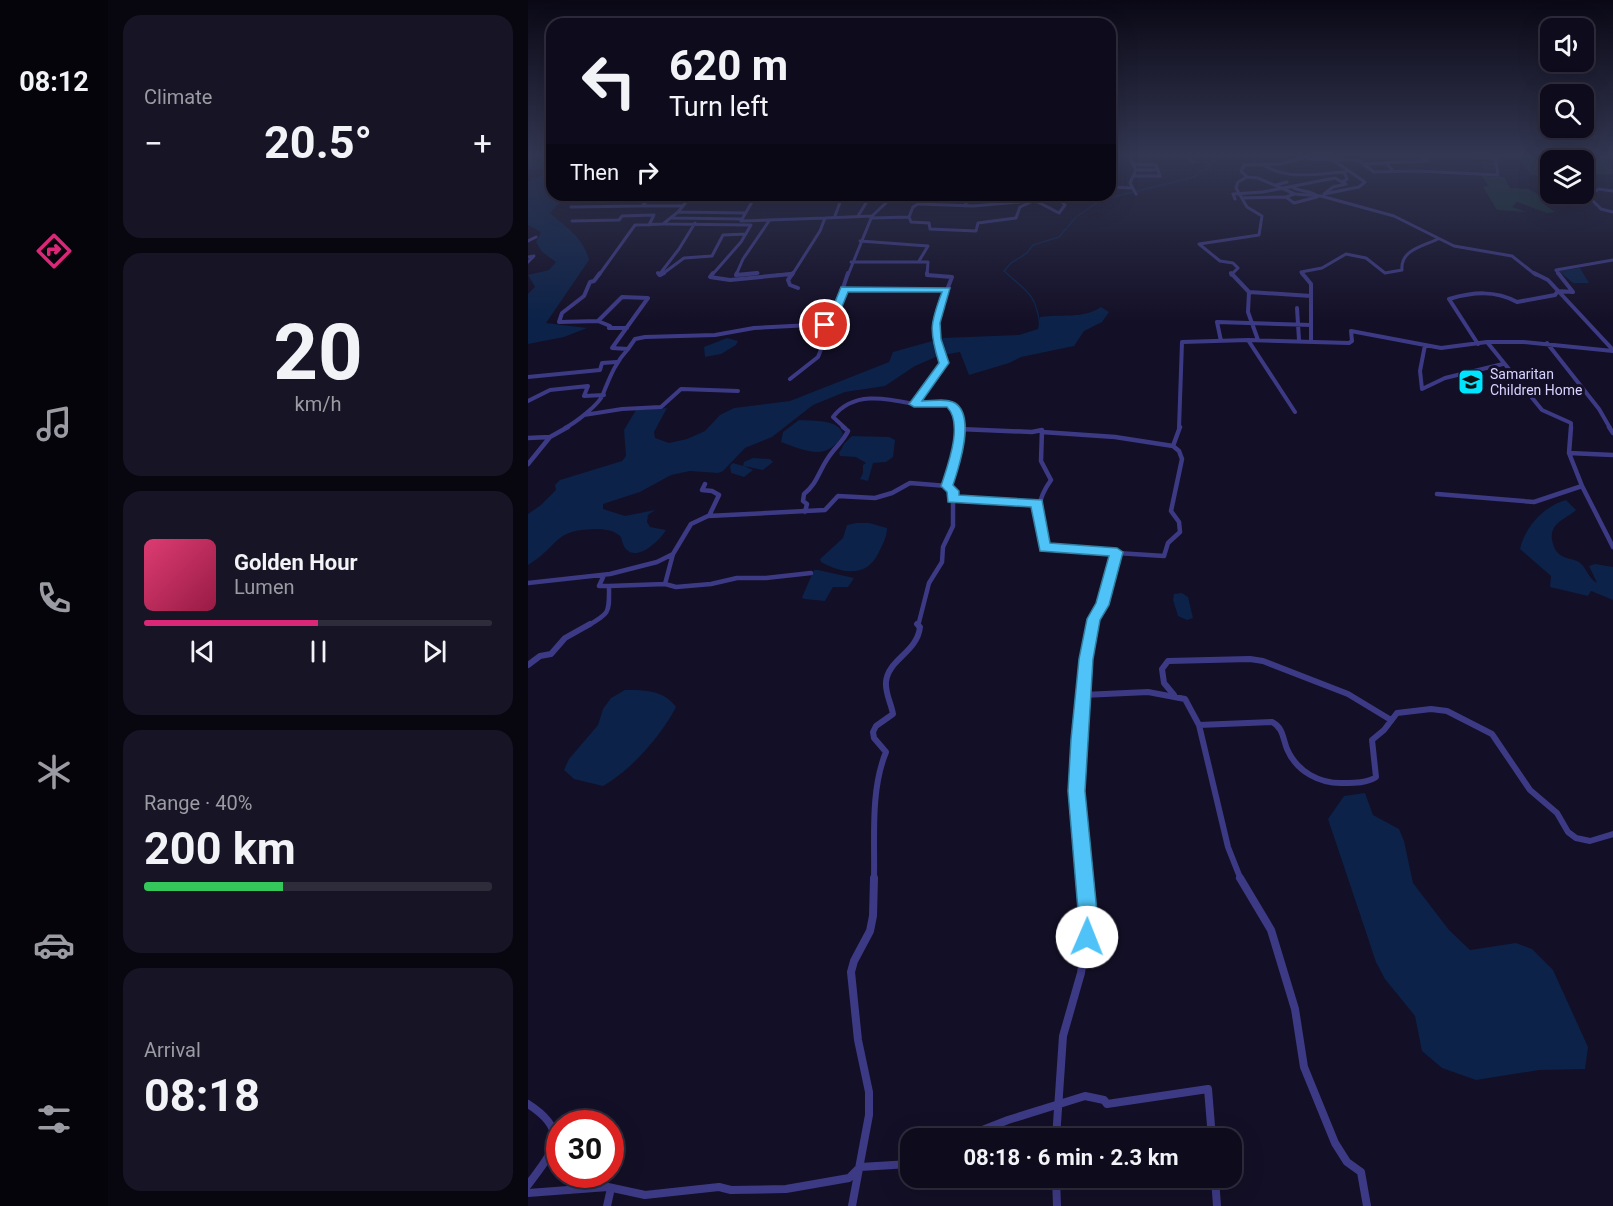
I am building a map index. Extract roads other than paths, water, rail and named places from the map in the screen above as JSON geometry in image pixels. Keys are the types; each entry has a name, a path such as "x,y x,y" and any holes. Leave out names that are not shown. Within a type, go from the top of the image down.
{"street":[{"path":"742,219 747,210"},
{"path":"835,216 838,210"},
{"path":"858,216 862,210"},
{"path":"790,379 818,357 844,289 851,262 871,217 878,210"},
{"path":"909,217 912,210"},
{"path":"909,217 911,222 929,223 930,229 976,231 978,223 1016,218 1019,210"},
{"path":"1252,210 1262,216 1259,235 1199,244 1220,261 1233,263 1238,268 1230,274 1249,291 1311,296"},
{"path":"1373,210 1394,216 1454,246 1512,256 1535,274 1548,280 1613,351"},
{"path":"663,224 678,212 745,213"},
{"path":"572,221 618,220 622,216 654,215 649,225"},
{"path":"627,328 609,328 610,326 598,321 559,322 562,313 584,296 590,282 594,281 634,225 752,223 835,216 909,217"},
{"path":"672,218 742,219 741,221 752,223"},
{"path":"798,288 790,285 788,280 820,231 825,218"},
{"path":"768,274 764,272 736,275 743,259 769,221"},
{"path":"752,223 746,234 710,278 728,281 768,274 791,274"},
{"path":"695,224 679,249 657,274 668,272 684,258 712,256 723,235 746,234"},
{"path":"528,241 536,237"},
{"path":"1311,340 1311,284 1301,272 1322,268 1346,254 1363,257 1377,270 1392,273 1402,270 1400,265 1402,259 1413,248 1438,239"},
{"path":"860,241 928,246 919,261"},
{"path":"528,257 534,256 528,262"},
{"path":"1478,344 1449,299 1492,294 1504,295 1517,302 1555,295 1558,291 1574,291 1556,270 1613,260"},
{"path":"1607,261 1613,268"},
{"path":"851,262 930,262 927,275 952,277 936,316 936,339 944,363 914,404"},
{"path":"844,289 947,290"},
{"path":"1249,291 1247,307 1258,340"},
{"path":"598,321 622,297 648,298 612,348 628,348"},
{"path":"1297,308 1299,340"},
{"path":"1221,340 1217,322 1311,325"},
{"path":"528,464 550,437 583,416 604,395 606,382 617,362 635,339 715,335 754,327 831,324"},
{"path":"1173,446 1180,426 1182,342 1311,340 1349,343 1352,340 1351,331 1450,348 1487,342 1547,343 1613,351"},
{"path":"1248,340 1295,412"},
{"path":"1487,342 1542,411 1571,423 1569,453 1582,486 1613,547"},
{"path":"1547,343 1592,400 1613,433"},
{"path":"1425,345 1420,371 1422,388 1445,378 1503,364"},
{"path":"528,377 600,370 602,363 617,362"},
{"path":"528,400 550,390 578,386 588,386 584,396 604,395"},
{"path":"583,416 622,409 661,407 681,389 738,392"},
{"path":"805,512 807,504 803,501 804,494 813,487 828,457 843,442 848,431 833,417 838,409 851,400 882,398 914,404 952,405 958,416 958,454 947,486"},
{"path":"959,429 1032,432 1038,429 1042,432 1173,446 1179,451 1182,459 1171,511 1179,522 1180,532 1168,543 1164,556 1045,548 1037,511 1043,487 1051,480 1041,461 1042,432"},
{"path":"528,438 550,437"},
{"path":"1569,453 1613,455"},
{"path":"665,584 672,554 691,524 709,516 826,510 838,496 875,498 892,493 910,483 947,486 953,491 953,526 950,534 944,540 940,566 929,583 917,625 920,627 918,639 887,676 886,685 893,714 876,726 873,732 873,737 886,752 879,769 877,788 873,916 870,931 854,961 851,972 858,1040 869,1092 869,1115 852,1206"},
{"path":"705,484 702,490 719,494 709,516"},
{"path":"1437,494 1534,502 1582,486"},
{"path":"952,499 1038,503"},
{"path":"1057,1128 1063,1036 1081,973 1088,922 1076,791 1086,659 1094,619 1103,605 1117,552"},
{"path":"528,583 604,575 649,565 672,554"},
{"path":"604,575 599,586 665,584 676,587 711,584 737,578 811,573"},
{"path":"528,665 540,656 551,654 565,638 605,616 609,606 609,586"},
{"path":"1174,695 1164,683 1161,669 1168,661 1250,659 1263,661 1348,694 1391,720"},
{"path":"1083,695 1145,693 1174,695 1185,699 1199,725 1228,847 1245,891 1271,930 1286,974 1295,1010 1304,1067 1335,1143 1347,1162 1361,1172 1367,1206"},
{"path":"1199,725 1272,722 1278,725 1292,758 1304,771 1318,782 1336,785 1371,781 1376,777 1372,740 1384,730 1397,713 1431,709 1448,711 1492,734 1530,790 1557,813 1575,838 1590,841 1613,834"},
{"path":"988,1128 1085,1096 1104,1100 1107,1104 1208,1089 1211,1128"},
{"path":"528,1104 549,1119 554,1133 552,1153 528,1185"},
{"path":"528,1193 611,1188 645,1195 719,1187 731,1190 786,1189 849,1178 860,1167 900,1165"},
{"path":"607,1206 611,1188"},
{"path":"1056,1188 1057,1206"},
{"path":"1216,1188 1217,1206"}],"water":[{"path":"528,210 553,210 550,213 579,239 589,260 546,323 587,328 564,337 528,344 528,294 535,287 528,275 549,270 556,262 542,252 536,242 541,232 528,225"},
{"path":"1580,268 1589,283 1573,283 1559,271"},
{"path":"1101,307 1109,312 1102,322 1084,331 1074,346 1021,357 969,375 960,352 938,356 915,366 885,386 845,392 813,405 772,437 745,448 723,471 718,473 690,471 671,475 640,492 603,504 603,509 625,516 655,510 648,515 647,522 650,527 666,530 656,542 642,552 629,552 624,547 621,537 608,530 584,530 565,535 528,565 528,514 556,490 555,485 560,480 622,461 626,456 624,430 636,410 667,408 654,432 655,438 669,443 687,439 705,431 720,415 734,408 790,401 889,362 893,352 943,338 1019,335 1038,329 1040,317 1080,315"},
{"path":"727,338 738,341 736,345 721,354 705,357 704,347"},
{"path":"799,420 831,423 841,429 843,434 830,448 816,452 781,442 783,432"},
{"path":"852,436 889,437 895,440 893,457 886,462 873,463 868,481 860,479 863,465 866,463 856,457 840,456 839,453 844,444"},
{"path":"753,458 770,459 773,462 763,470 744,466 753,470 744,477 731,473 730,466 733,463 743,466 744,462"},
{"path":"1566,500 1576,510 1553,529 1552,540 1555,549 1562,556 1579,562 1597,583 1589,566 1595,564 1613,567 1613,600 1591,591 1588,596 1550,587 1551,576 1520,549 1526,533 1537,518 1550,507"},
{"path":"869,523 887,528 874,560 861,570 854,571 838,569 821,562 820,559 843,538 847,525"},
{"path":"814,570 854,578 848,587 833,587 825,601 802,598"},
{"path":"1182,593 1188,597 1193,618 1187,620 1178,616 1173,600 1174,594"},
{"path":"625,690 660,694 676,707 644,751 613,779 603,786 574,779 564,770 569,759 598,725 603,709 611,698"},
{"path":"1365,793 1373,815 1399,829 1404,841 1413,883 1449,930 1470,950 1516,943 1532,949 1553,970 1588,1047 1585,1069 1539,1070 1476,1080 1442,1068 1422,1051 1415,1016 1385,979 1376,962 1328,819 1344,796"}],"waterway":[{"path":"1040,326 1033,300 1004,271 1011,263 1027,253 1033,245 1059,237 1076,217 1086,210"}],"place":[{"name":"Samaritan Children Home","path":"1471,382"}]}
